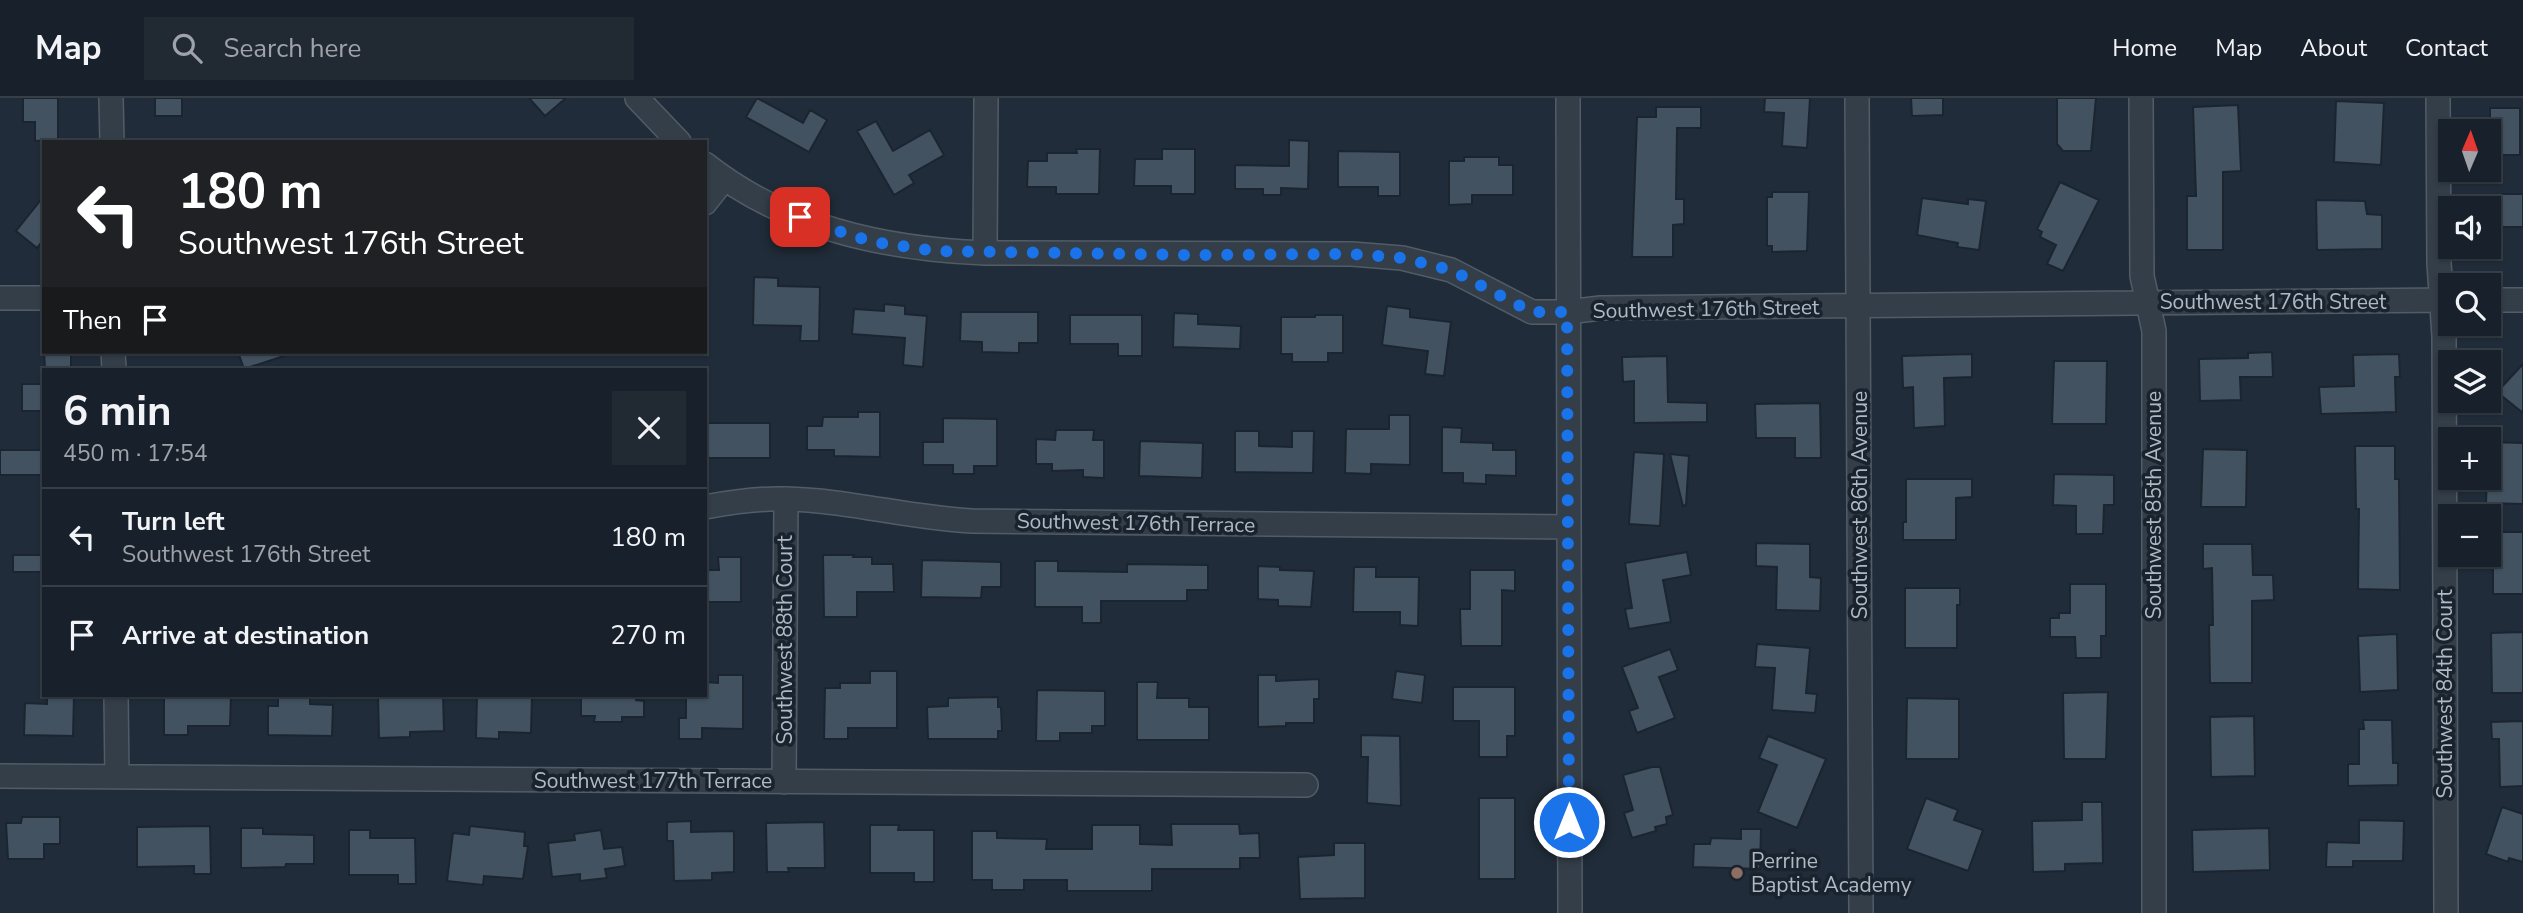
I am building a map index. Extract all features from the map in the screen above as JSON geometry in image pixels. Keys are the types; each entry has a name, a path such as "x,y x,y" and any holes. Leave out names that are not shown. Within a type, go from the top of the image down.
{"street":[{"path":"111,98 112,140"},
{"path":"637,98 677,140"},
{"path":"985,253 986,98"},
{"path":"1568,98 1570,913"},
{"name":"Southwest 86th Avenue","path":"1857,98 1861,913"},
{"name":"Southwest 85th Avenue","path":"2141,98 2142,275 2154,331 2154,913"},
{"name":"Southwest 84th Court","path":"2438,98 2441,273"},
{"name":"Southwest 176th Street","path":"707,166 724,179 784,210 852,236 910,248 985,253 1380,255 1426,262 1451,270 1532,312 2438,300"},
{"path":"707,200 724,179"},
{"path":"0,298 42,298"},
{"path":"2501,300 2523,300"},
{"name":"Southwest 84th Court","path":"2445,336 2446,913"},
{"name":"Southwest 176th Terrace","path":"707,507 733,502 786,499 961,521 1569,527"},
{"name":"Southwest 88th Court","path":"784,782 786,499"},
{"path":"116,697 117,777"},
{"name":"Southwest 177th Terrace","path":"0,776 1306,785"}],"building":[{"path":"23,98 58,98 58,140 35,141 35,122 23,122"},
{"path":"155,98 182,98 182,116 155,116"},
{"path":"529,98 566,98 545,116"},
{"path":"757,98 803,123 810,110 827,120 809,152 746,117"},
{"path":"1765,98 1810,98 1807,148 1782,146 1784,113 1764,112"},
{"path":"1911,98 1943,98 1943,115 1912,116"},
{"path":"2057,98 2096,98 2091,151 2063,151 2057,144"},
{"path":"2336,101 2384,103 2381,165 2334,162"},
{"path":"2238,105 2241,171 2223,172 2223,250 2187,250 2187,196 2196,196 2193,107"},
{"path":"1656,107 1701,107 1701,128 1677,128 1676,199 1684,199 1684,224 1673,225 1673,257 1632,257 1637,117 1656,117"},
{"path":"2490,108 2520,108 2520,155 2501,155 2501,119 2490,119"},
{"path":"876,121 893,151 930,130 944,155 909,175 914,183 894,195 857,131"},
{"path":"1289,140 1309,141 1308,189 1281,188 1281,195 1263,195 1263,189 1235,189 1235,165 1289,166"},
{"path":"1076,149 1100,149 1099,194 1056,194 1056,187 1027,187 1028,161 1047,161 1047,153 1077,153"},
{"path":"1162,149 1195,149 1195,194 1171,194 1171,186 1134,186 1135,159 1162,159"},
{"path":"1338,151 1400,152 1400,196 1378,196 1378,187 1338,187"},
{"path":"1464,157 1499,157 1499,165 1513,165 1513,195 1472,195 1472,204 1449,205 1449,161 1464,161"},
{"path":"2060,182 2099,200 2063,271 2047,264 2056,245 2040,237 2042,232 2037,229"},
{"path":"1772,192 1809,192 1807,251 1772,252 1772,246 1767,246 1767,197 1772,197"},
{"path":"2502,194 2523,194 2523,227 2501,227"},
{"path":"42,198 42,242 37,248 16,231"},
{"path":"1922,198 1968,204 1968,199 1986,201 1979,250 1957,247 1958,243 1917,235"},
{"path":"2316,200 2365,201 2367,214 2382,215 2382,249 2317,250"},
{"path":"754,277 778,278 778,286 820,287 819,341 800,341 801,326 753,325"},
{"path":"884,304 905,306 905,314 927,316 923,367 903,365 905,338 852,334 854,309 884,311"},
{"path":"1387,306 1410,309 1410,317 1451,322 1444,376 1425,374 1428,351 1382,345"},
{"path":"961,312 1038,312 1038,343 1019,343 1019,353 982,352 982,342 960,341"},
{"path":"1174,313 1198,314 1198,324 1241,326 1240,349 1173,347"},
{"path":"1070,315 1142,315 1142,356 1118,356 1118,344 1070,344"},
{"path":"1343,315 1343,353 1328,353 1328,362 1292,362 1292,354 1281,354 1281,317"},
{"path":"2272,352 2273,377 2240,377 2241,400 2200,401 2199,359 2248,358 2248,353"},
{"path":"44,354 71,354 71,368 45,368"},
{"path":"239,354 287,354 247,368 244,368"},
{"path":"1972,354 1972,377 1944,378 1945,426 1914,428 1913,387 1903,388 1902,356"},
{"path":"2399,354 2400,377 2395,377 2396,412 2321,414 2319,387 2354,386 2353,355"},
{"path":"1667,356 1668,402 1707,403 1707,422 1634,423 1634,381 1623,382 1622,357"},
{"path":"2054,361 2107,361 2106,424 2052,424"},
{"path":"2523,364 2523,413 2501,395 2501,388"},
{"path":"22,384 42,384 42,411 22,411"},
{"path":"1820,403 1821,458 1795,458 1795,438 1756,438 1755,404"},
{"path":"858,412 880,412 880,457 834,456 834,450 807,450 807,426 822,426 823,417 858,417"},
{"path":"1389,415 1410,415 1410,465 1371,464 1371,474 1345,473 1346,429 1389,429"},
{"path":"943,418 997,419 997,466 974,466 974,474 953,474 953,465 923,465 923,442 943,442"},
{"path":"707,423 770,423 770,458 707,458"},
{"path":"1442,427 1462,428 1461,442 1493,443 1493,450 1516,450 1516,476 1486,475 1486,484 1463,483 1463,473 1442,473"},
{"path":"1056,430 1094,430 1093,440 1104,440 1104,478 1083,477 1083,470 1052,471 1052,464 1036,464 1036,439 1055,440"},
{"path":"1235,431 1259,431 1259,446 1292,447 1292,431 1314,431 1313,473 1235,472"},
{"path":"1140,441 1203,443 1202,478 1139,476"},
{"path":"2501,442 2523,443 2523,504 2486,503 2486,490 2501,490"},
{"path":"2355,446 2395,446 2395,479 2399,479 2400,590 2358,589 2359,509 2356,509"},
{"path":"2203,449 2247,450 2246,507 2201,507"},
{"path":"0,450 42,450 42,475 0,475"},
{"path":"1634,452 1664,454 1660,526 1629,524"},
{"path":"1670,454 1689,456 1686,505 1683,506"},
{"path":"2054,474 2114,475 2114,505 2104,505 2103,534 2076,534 2076,506 2053,505"},
{"path":"1906,479 1972,479 1972,497 1956,498 1956,540 1903,540 1903,522 1906,522"},
{"path":"2501,532 2523,532 2523,594 2493,594 2493,567 2501,567"},
{"path":"1756,543 1810,544 1810,577 1821,578 1820,611 1776,610 1777,567 1756,566"},
{"path":"2203,544 2252,544 2253,575 2273,575 2274,600 2252,601 2252,683 2210,683 2212,568 2203,569"},
{"path":"1687,552 1691,575 1663,580 1671,622 1629,629 1625,609 1632,608 1625,563"},
{"path":"13,555 41,555 41,572 13,572"},
{"path":"823,555 872,557 872,564 893,564 894,592 857,592 857,617 824,617"},
{"path":"718,557 741,557 741,602 707,602 707,570 719,570"},
{"path":"922,560 1001,562 1001,587 982,587 981,598 921,597"},
{"path":"1035,561 1058,561 1058,571 1127,572 1127,564 1208,565 1208,590 1187,590 1187,601 1101,601 1101,623 1082,623 1082,607 1035,607"},
{"path":"1258,566 1314,571 1311,607 1278,606 1278,600 1258,599"},
{"path":"1354,567 1376,567 1376,577 1419,577 1418,626 1400,625 1400,612 1353,612"},
{"path":"1470,570 1515,570 1515,591 1502,590 1502,646 1461,646 1460,609 1470,609"},
{"path":"2070,584 2106,584 2106,636 2101,636 2101,658 2076,658 2075,637 2050,637 2050,618 2059,618 2059,613 2070,613"},
{"path":"1905,588 1960,588 1960,605 1957,605 1957,648 1905,648"},
{"path":"2523,632 2523,693 2492,693 2491,633"},
{"path":"2397,634 2398,690 2360,692 2358,636"},
{"path":"1757,644 1810,648 1806,693 1817,694 1815,713 1772,710 1775,668 1755,667"},
{"path":"1670,649 1678,670 1659,677 1675,718 1637,733 1629,711 1638,708 1622,667"},
{"path":"870,671 897,671 897,728 848,728 848,739 824,739 825,688 840,688 840,683 870,683"},
{"path":"1396,671 1425,675 1422,703 1392,699"},
{"path":"718,675 743,675 743,729 702,728 702,739 679,739 679,718 686,718 686,697 707,697 707,682 718,683"},
{"path":"1258,675 1276,675 1276,681 1319,679 1319,699 1314,699 1314,723 1258,727"},
{"path":"1137,682 1158,682 1157,698 1189,698 1189,707 1209,707 1209,740 1137,740"},
{"path":"1453,687 1515,687 1515,736 1507,736 1507,757 1479,757 1479,721 1453,721"},
{"path":"1037,690 1105,691 1105,726 1092,726 1092,733 1060,733 1060,741 1036,741"},
{"path":"2108,692 2106,759 2064,759 2063,693"},
{"path":"47,697 74,697 73,736 24,735 25,703 47,704"},
{"path":"164,697 231,697 230,726 188,726 188,735 164,735"},
{"path":"278,697 310,697 310,704 333,705 332,736 268,735 268,706 278,706"},
{"path":"378,697 443,697 444,731 410,732 410,737 379,738"},
{"path":"477,697 532,697 531,733 499,732 499,739 476,738"},
{"path":"581,697 636,697 636,700 644,701 644,717 622,717 622,722 594,722 595,716 581,716"},
{"path":"998,697 1002,731 998,731 998,739 928,739 927,707 948,706 948,698"},
{"path":"1907,698 1959,699 1959,759 1906,759"},
{"path":"2254,716 2255,776 2211,777 2210,717"},
{"path":"2363,720 2392,720 2393,763 2398,763 2398,785 2348,786 2348,764 2359,764 2359,729 2364,729"},
{"path":"2523,721 2523,786 2500,787 2499,739 2492,739 2491,722"},
{"path":"1361,735 1400,736 1401,806 1367,803 1368,757 1361,757"},
{"path":"1768,736 1826,759 1797,828 1758,812 1777,765 1759,758"},
{"path":"1660,767 1673,815 1666,817 1667,824 1655,827 1656,831 1632,838 1624,813 1633,810 1623,775"},
{"path":"1479,798 1515,798 1515,879 1479,879"},
{"path":"1926,798 1958,810 1954,820 1983,830 1968,871 1907,849"},
{"path":"2082,802 2102,802 2103,863 2065,864 2065,871 2033,872 2032,821 2082,820"},
{"path":"2502,807 2523,814 2523,862 2509,858 2508,862 2486,854"},
{"path":"22,817 60,817 60,844 44,844 44,859 8,859 6,823 21,823"},
{"path":"2359,820 2404,821 2403,861 2353,861 2353,867 2326,867 2327,842 2359,843"},
{"path":"691,821 691,832 734,831 734,872 712,873 712,880 674,881 673,841 667,841 667,822"},
{"path":"824,822 825,868 788,868 789,872 767,872 766,823"},
{"path":"1171,824 1239,824 1240,834 1259,833 1260,858 1240,858 1240,869 1152,869 1152,891 1067,891 1067,880 1024,880 1024,890 992,890 992,880 972,880 972,831 997,831 997,838 1047,839 1046,849 1092,849 1092,825 1140,825 1140,844 1172,845"},
{"path":"870,825 899,825 898,830 934,830 934,882 914,882 914,873 870,873"},
{"path":"210,826 211,874 194,874 194,866 137,867 137,827"},
{"path":"470,826 525,832 524,846 528,846 523,879 484,876 483,885 447,881 453,833 469,835"},
{"path":"241,828 263,828 263,834 314,835 314,864 241,868"},
{"path":"2269,828 2270,870 2193,872 2192,830"},
{"path":"1741,829 1761,829 1760,869 1693,867 1694,844 1710,844 1711,838 1741,839"},
{"path":"349,830 370,830 370,838 415,838 416,884 398,884 398,875 349,875"},
{"path":"601,830 604,849 622,847 625,866 605,869 607,878 580,881 580,874 552,877 548,843 575,840 574,834"},
{"path":"1334,843 1365,843 1365,898 1300,899 1298,857 1334,855"}],"place":[{"name":"Perrine Baptist Academy","path":"1737,873"}],"route":[{"path":"800,217 852,236 936,251 1380,255 1426,262 1451,270 1532,312 1567,312 1569,822"}]}
